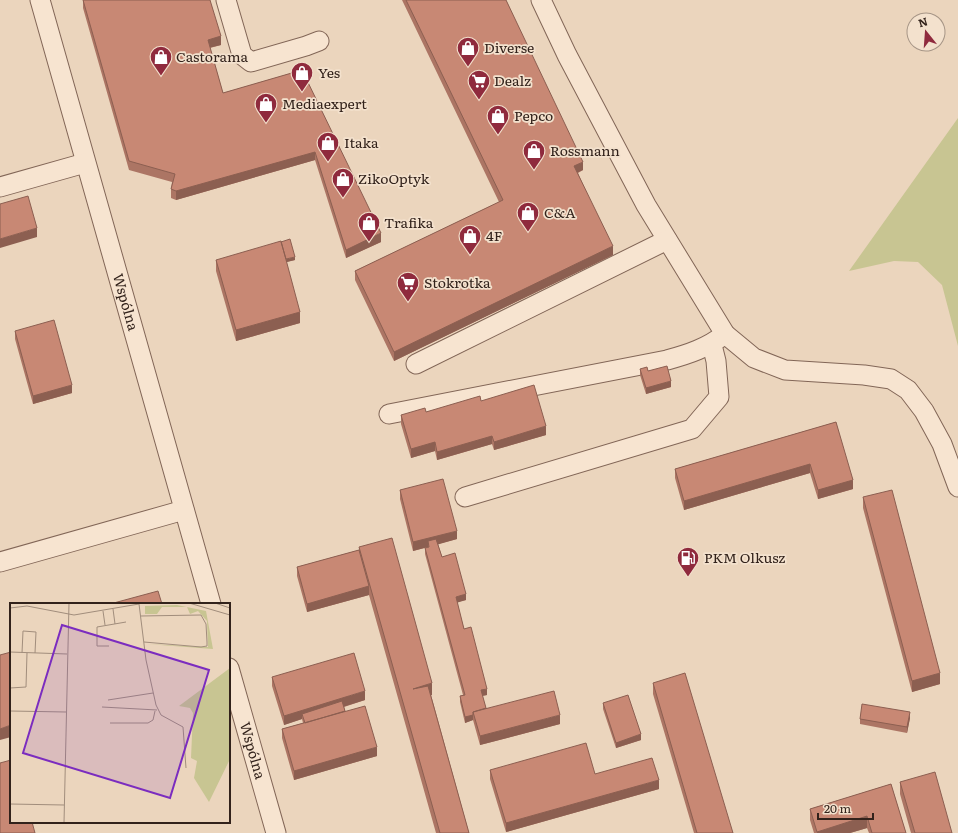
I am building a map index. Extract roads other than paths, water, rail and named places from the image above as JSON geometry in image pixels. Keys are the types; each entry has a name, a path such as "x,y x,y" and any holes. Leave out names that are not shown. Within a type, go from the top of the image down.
{"street":[{"name":"Wspólna","path":"40,0 211,603"},
{"path":"226,0 242,54 251,62 319,41"},
{"path":"465,497 692,429 719,397 716,361 718,339 667,240 646,205 566,55 541,0"},
{"path":"0,187 85,163"},
{"path":"416,364 667,240"},
{"path":"389,414 667,360 718,339"},
{"path":"718,339 754,358 784,370 864,375 891,379 908,390 924,411 942,444 958,487"},
{"path":"0,562 184,510"},
{"name":"Wspólna","path":"230,672 276,833"}],"place":[{"name":"Diverse","path":"468,68"},
{"name":"Castorama","path":"161,76"},
{"name":"Yes","path":"302,92"},
{"name":"Dealz","path":"479,100"},
{"name":"Mediaexpert","path":"266,124"},
{"name":"Pepco","path":"498,136"},
{"name":"Itaka","path":"328,162"},
{"name":"Rossmann","path":"534,170"},
{"name":"ZikoOptyk","path":"343,198"},
{"name":"C&A","path":"528,232"},
{"name":"Trafika","path":"369,242"},
{"name":"4F","path":"470,256"},
{"name":"Stokrotka","path":"408,302"},
{"name":"PKM Olkusz","path":"688,578"}]}
